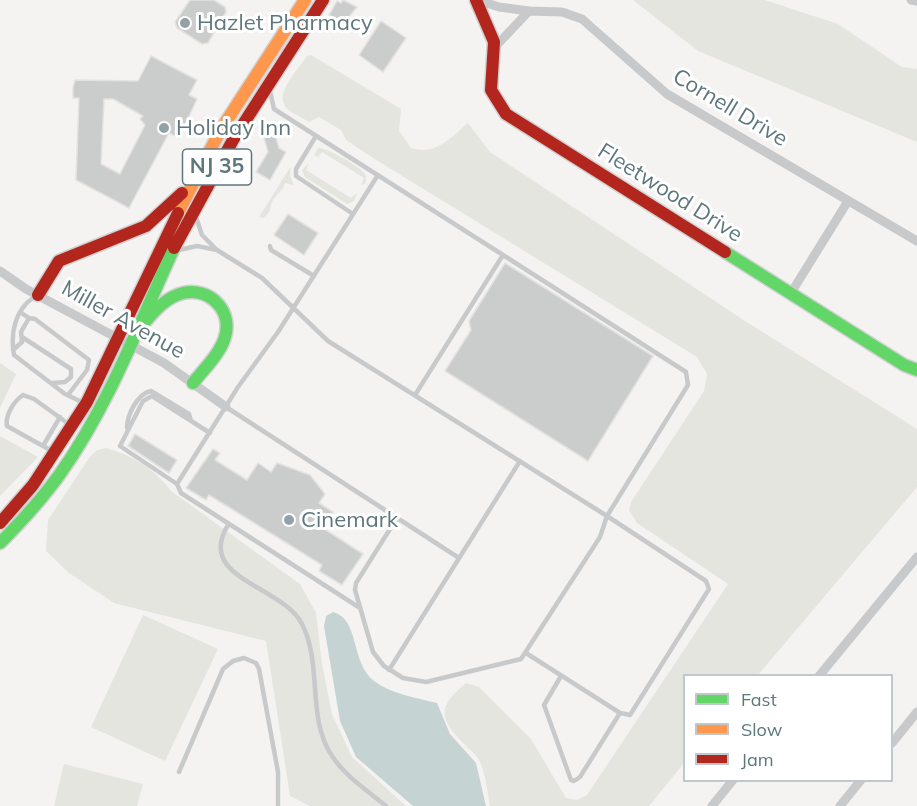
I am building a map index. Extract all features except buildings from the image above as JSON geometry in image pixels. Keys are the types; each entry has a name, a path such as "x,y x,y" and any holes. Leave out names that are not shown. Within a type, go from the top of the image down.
{"main road":[{"name":"NJ 35","path":"0,523 35,484 57,453 86,404 194,178 236,105 305,0"},
{"name":"NJ 35","path":"0,543 35,506 70,462 100,413 196,204 270,78 323,0"},
{"name":"Fleetwood Drive","path":"477,0 494,48 490,85 495,101 506,114 904,365 917,370"},
{"path":"38,295 59,261 75,253 126,236 146,226 166,209 194,178"},
{"path":"138,331 159,305 182,293 200,292 215,299 225,313 227,322 225,337 193,383"}],"street":[{"name":"Cornell Drive","path":"477,0 499,7 562,12 582,19 667,94 917,241"},
{"path":"911,0 917,1"},
{"path":"494,48 529,11"},
{"path":"791,293 848,201"},
{"name":"Miller Avenue","path":"0,271 38,295 132,346 226,406"},
{"path":"820,674 917,557"},
{"path":"893,741 917,712"},
{"path":"712,806 731,782"},
{"path":"840,806 859,782"}],"lane":[{"path":"270,78 270,97 274,109 686,372 688,385 607,516 600,537 526,653 517,662 426,682 408,681 389,670 373,652 360,608 356,583 397,518"},
{"path":"316,136 295,174 353,214"},
{"path":"177,484 378,175"},
{"path":"196,204 197,225 202,235 217,250 262,278 328,341 607,516 706,581 709,589 630,714 620,713 526,653"},
{"path":"170,257 188,246 217,250"},
{"path":"270,246 272,250 314,276"},
{"path":"415,394 503,255"},
{"path":"38,295 23,305 14,325 13,350 17,359 68,395 86,404"},
{"path":"20,312 28,318 35,319 89,360 87,370 68,395"},
{"path":"13,350 19,348 21,332 28,318"},
{"path":"22,337 71,369 71,377 65,382 53,383"},
{"path":"57,453 7,426 7,417 14,404 23,395 34,399 73,426"},
{"path":"210,433 152,396 143,401 121,440 121,447 177,484 181,493 228,525 360,608"},
{"path":"226,406 459,558"},
{"path":"43,446 60,417"},
{"path":"389,670 520,461"},
{"path":"228,525 220,547 224,563 241,578 283,601 302,624 312,660 319,723 332,756 386,806"},
{"path":"179,772 220,674 233,661 248,659 256,663 259,669 278,772 278,806"},
{"path":"561,676 544,705 571,780 577,780 580,777 620,713"}],"shaded area":[{"path":"633,0 765,0 838,24 902,67 917,69 917,142 698,51"},
{"path":"311,55 401,109 399,131 411,148 420,150 436,147 468,123 490,152 745,321 917,429 917,487 759,674 683,674 683,764 649,806 490,806 485,777 479,760 450,728 445,714 450,700 466,683 479,687 531,739 566,798 577,800 587,795 728,584 637,523 629,510 631,502 704,391 707,374 697,357 373,158 346,140 341,130 319,117 309,122 289,111 285,106 283,94 294,73 307,56"},
{"path":"318,148 335,154 357,167 365,174 365,184 361,185 364,178 322,152 318,157 314,155"},
{"path":"309,163 306,170 351,198 357,193 354,201 347,204 305,177 302,170"},
{"path":"291,166 290,176 294,185 285,183 273,200 268,214 263,218 259,217"},
{"path":"0,363 16,374 0,408"},
{"path":"0,436 38,457 0,496"},
{"path":"106,448 142,464 158,476 171,491 300,584 316,613 322,664 332,714 352,757 406,806 310,806 290,796 266,641 114,603 69,573 46,551 48,520 89,458 97,450"},
{"path":"333,612 342,616 347,623 361,663 366,673 374,681 396,692 437,703 450,734 476,763 486,806 413,806 356,757 340,721 324,626 326,616"},
{"path":"143,615 218,649 165,761 91,727"},
{"path":"64,764 143,784 137,806 54,806"}],"traffic: fast":[{"path":"0,543 46,492 78,448 122,364 174,248"},
{"path":"725,252 904,365 917,370"},
{"path":"146,321 167,300 183,293 202,294 217,303 225,318 227,327 225,337 216,355 193,383"}],"traffic: slow":[{"path":"178,213 220,131 305,0"}],"traffic: jam":[{"path":"174,248 233,140 323,0"},
{"path":"476,0 494,42 491,90 506,114 725,252"},
{"path":"38,295 59,261 146,226 182,193"},
{"path":"0,523 33,485 87,402 178,213"}],"place":[{"name":"Hazlet Pharmacy","path":"185,23"},
{"name":"Holiday Inn","path":"164,128"},
{"name":"Cinemark","path":"289,520"}]}
